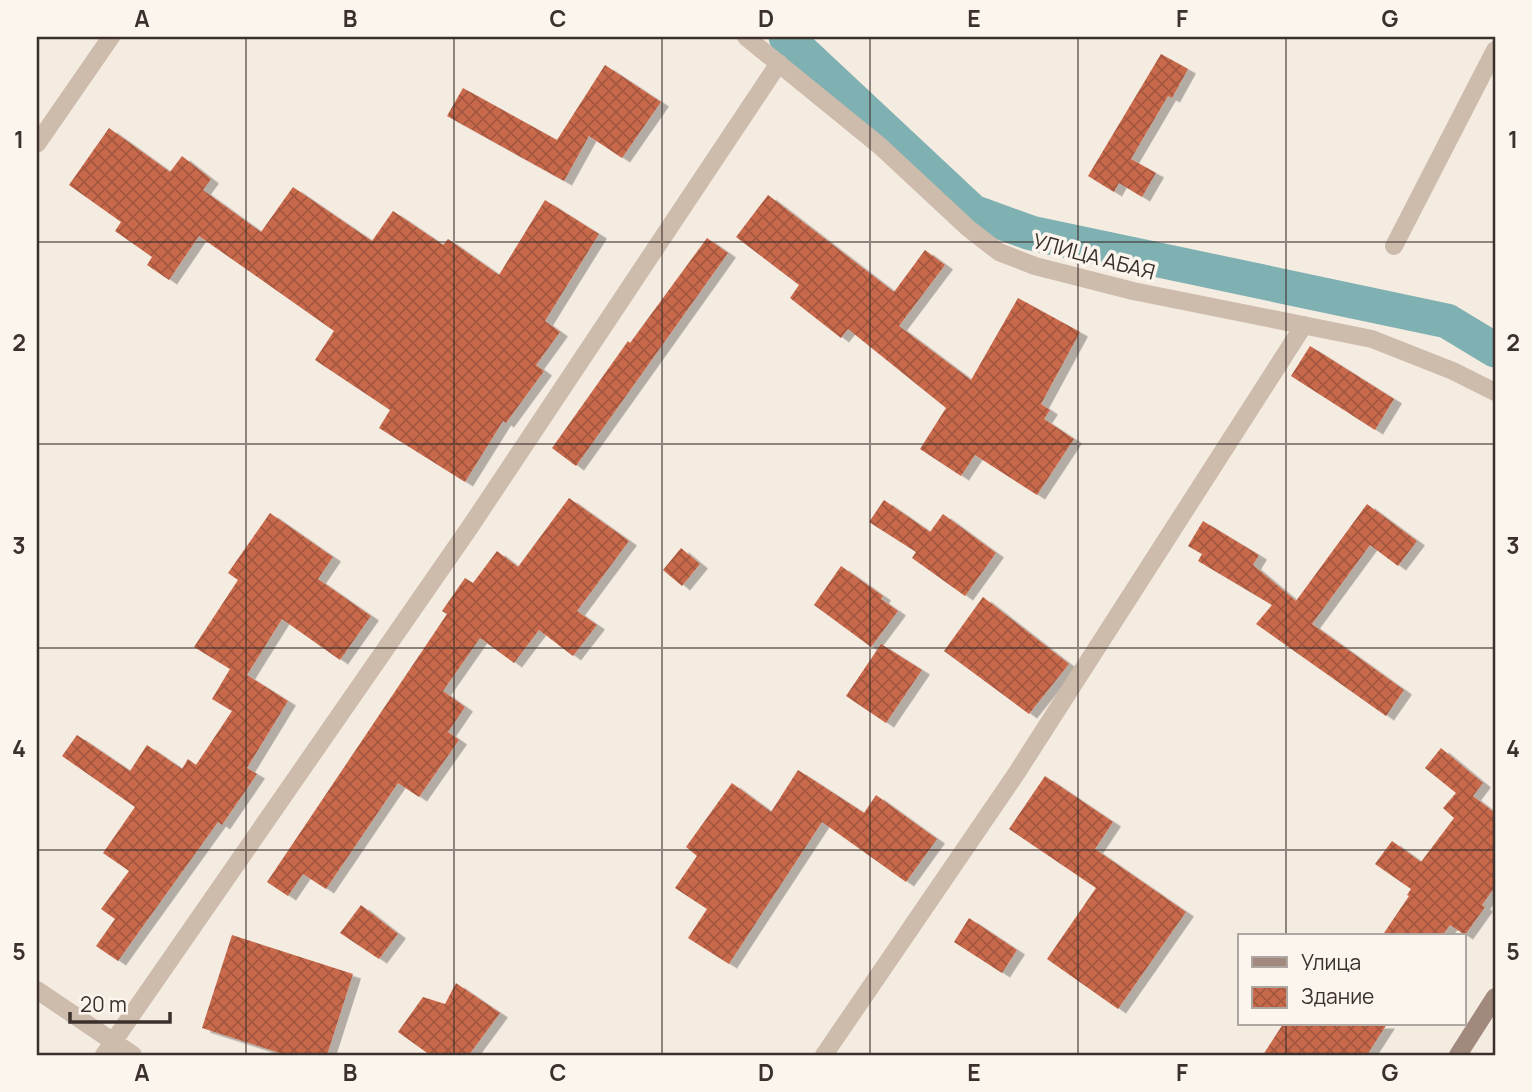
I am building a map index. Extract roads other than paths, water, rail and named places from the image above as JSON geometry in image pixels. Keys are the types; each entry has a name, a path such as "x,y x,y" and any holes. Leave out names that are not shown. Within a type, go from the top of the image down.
{"main road":[{"path":"1458,1055 1495,997"}],"street":[{"path":"37,144 111,37"},
{"name":"УЛИЦА АБАЯ","path":"746,37 880,146 968,228 999,252 1035,266 1133,291 1372,339 1453,371 1495,392"},
{"path":"1394,246 1495,50"},
{"path":"108,1048 471,527 779,63"},
{"path":"824,1055 1016,774 1304,325"},
{"path":"37,990 108,1048 133,1055"}],"waterway":[{"path":"786,37 973,212 1031,233 1447,321 1495,350"}]}
